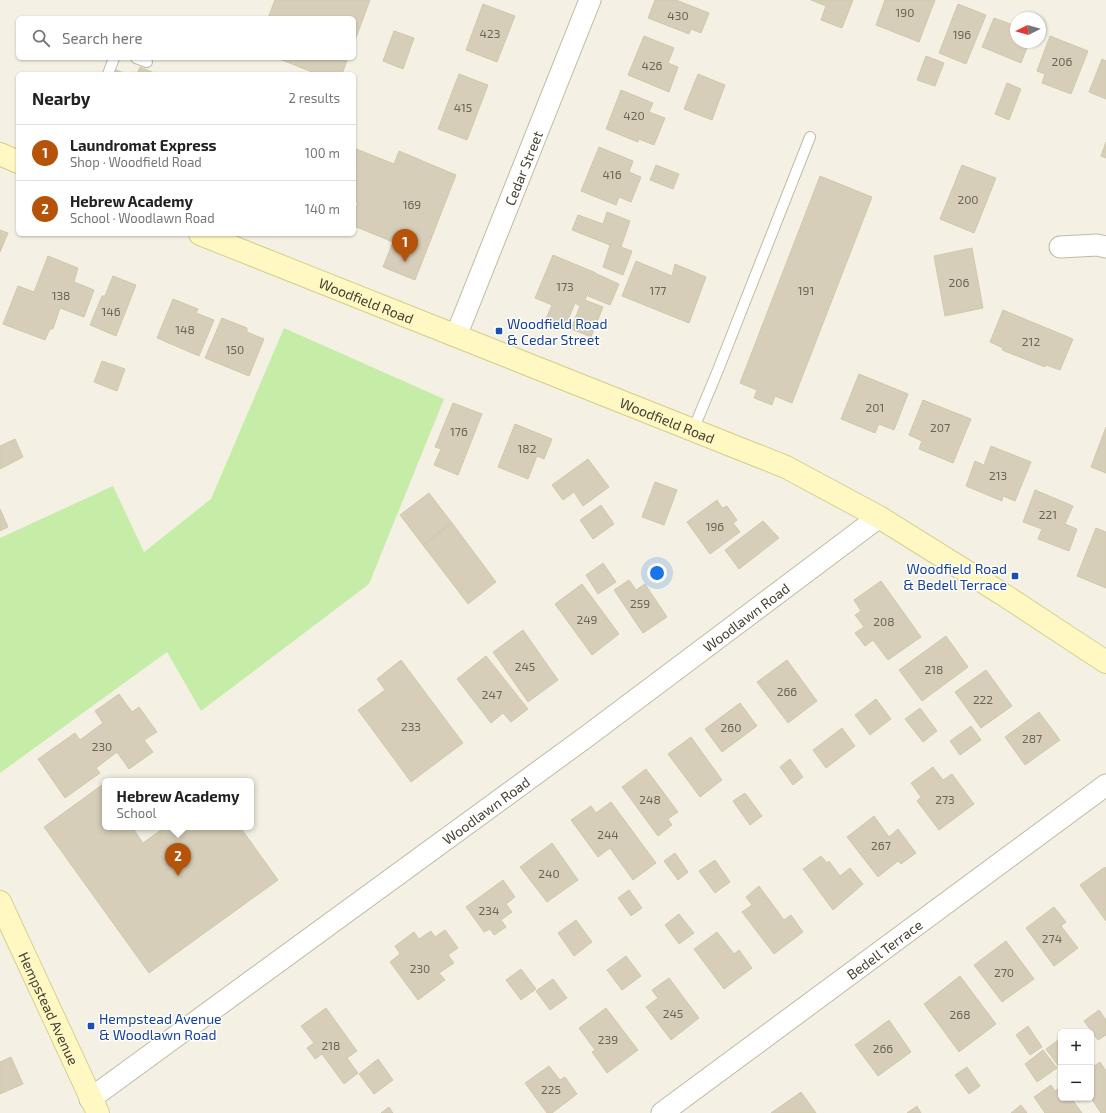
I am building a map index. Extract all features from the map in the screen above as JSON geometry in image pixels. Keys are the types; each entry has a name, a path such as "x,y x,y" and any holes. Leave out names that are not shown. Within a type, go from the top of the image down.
{"main road":[{"path":"0,154 16,161"},
{"name":"Woodfield Road","path":"205,236 786,468 879,517 1004,595 1106,662"},
{"name":"Hempstead Avenue","path":"0,902 94,1106"}],"street":[{"name":"Cedar Street","path":"456,336 590,0"},
{"path":"1060,247 1097,245 1106,247"},
{"name":"Woodlawn Road","path":"94,1106 879,517"},
{"name":"Bedell Terrace","path":"662,1113 1106,785"}],"lane":[{"path":"109,72 113,60"},
{"path":"142,60 147,62"},
{"path":"693,430 810,137"}],"green space":[{"path":"284,328 444,399 369,584 201,711 167,652 0,773 0,538 113,486 144,552 211,499"}],"building":[{"path":"275,0 370,0 356,38 356,16 269,16"},
{"path":"655,0 676,0 709,13 701,33 691,29 689,34 648,18"},
{"path":"811,0 853,0 842,28 821,20 826,6"},
{"path":"885,0 935,0 919,42 876,25"},
{"path":"483,4 515,16 497,62 466,50"},
{"path":"958,4 986,15 966,64 939,53"},
{"path":"994,18 1010,24 1010,48 1027,48 1021,63 982,47"},
{"path":"394,31 414,38 403,69 383,61"},
{"path":"644,36 674,48 668,63 678,67 669,92 628,75"},
{"path":"1050,36 1088,51 1071,94 1042,83 1045,74 1037,71"},
{"path":"926,56 944,63 935,86 917,80"},
{"path":"1102,59 1106,61 1106,99 1089,92"},
{"path":"282,60 347,60 343,72 312,72"},
{"path":"140,67 152,72 138,72"},
{"path":"459,74 488,85 467,140 438,129"},
{"path":"698,74 725,85 712,120 684,109"},
{"path":"1007,83 1021,89 1009,120 995,114"},
{"path":"621,90 653,103 649,112 665,118 654,145 639,139 638,142 606,129"},
{"path":"1106,142 1106,158 1101,156"},
{"path":"599,147 633,161 629,172 641,177 631,202 619,197 616,205 581,191"},
{"path":"356,149 394,164 399,151 456,175 415,280 383,267 393,242 356,227 356,207 358,203 356,202"},
{"path":"656,165 679,174 673,189 650,180"},
{"path":"962,165 996,178 974,233 940,219"},
{"path":"820,176 872,197 792,403 775,396 772,405 754,398 757,390 740,383"},
{"path":"607,212 630,221 621,247 632,251 623,275 603,267 610,245 572,230 578,215 603,224"},
{"path":"0,230 8,233 0,252"},
{"path":"972,248 983,308 945,316 934,256"},
{"path":"553,255 596,273 585,300 603,307 591,337 571,329 580,306 575,303 565,327 546,319 552,305 535,298"},
{"path":"48,256 78,268 74,282 94,290 84,317 60,308 53,329 50,329 45,340 3,324 18,286 34,292"},
{"path":"636,261 672,276 675,264 706,277 689,323 622,296"},
{"path":"597,274 619,284 610,305 588,296"},
{"path":"113,276 136,285 116,336 90,325 102,296 105,296"},
{"path":"173,299 198,309 196,313 214,320 199,356 157,338"},
{"path":"1003,310 1073,339 1060,370 1046,365 1045,367 1002,350 1003,348 990,342"},
{"path":"222,318 247,328 247,332 264,339 249,376 205,358"},
{"path":"102,361 125,369 117,391 94,382"},
{"path":"859,374 908,394 894,430 879,424 875,433 841,419"},
{"path":"923,400 971,419 953,463 919,449 922,441 909,435"},
{"path":"453,403 482,414 458,475 434,465 441,449 435,447"},
{"path":"515,424 552,439 544,459 537,456 528,479 498,467"},
{"path":"1106,427 1106,473 1091,467"},
{"path":"15,439 23,457 0,469 0,446"},
{"path":"991,446 1031,462 1015,501 1003,496 1002,501 966,486 975,461 984,465"},
{"path":"588,459 609,487 583,506 574,492 563,500 552,485"},
{"path":"655,482 677,490 664,525 642,517"},
{"path":"1035,490 1073,506 1065,524 1077,529 1069,551 1038,539 1042,529 1023,522"},
{"path":"429,493 452,523 423,545 400,515"},
{"path":"717,500 722,508 727,506 737,520 733,523 740,532 710,554 687,522"},
{"path":"601,505 614,524 593,539 580,520"},
{"path":"0,509 8,527 0,531"},
{"path":"763,521 779,538 739,569 725,550"},
{"path":"452,523 496,582 468,604 423,545"},
{"path":"1096,528 1106,532 1106,588 1077,576"},
{"path":"603,563 616,582 598,594 586,575"},
{"path":"629,580 636,590 645,584 667,617 643,633 614,590"},
{"path":"881,581 921,637 888,660 873,640 865,646 855,633 864,627 855,615 861,611 854,600"},
{"path":"582,584 619,634 592,655 555,604"},
{"path":"523,630 558,680 528,702 493,652"},
{"path":"946,636 968,667 922,701 899,670"},
{"path":"486,656 528,709 511,722 503,713 491,723 457,679"},
{"path":"401,660 463,743 411,782 358,710 385,690 377,679"},
{"path":"787,660 817,701 788,723 757,682"},
{"path":"986,670 1012,706 981,728 955,692"},
{"path":"119,694 132,712 139,707 157,732 144,740 153,752 129,769 117,752 96,768 100,773 65,798 38,759 75,733 80,740 103,723 95,711"},
{"path":"876,699 891,719 870,735 855,715"},
{"path":"740,703 757,726 722,752 705,729"},
{"path":"920,708 937,731 923,742 905,719"},
{"path":"1039,712 1060,740 1025,765 1005,737"},
{"path":"971,726 981,740 960,755 950,741"},
{"path":"842,728 855,746 826,768 813,750"},
{"path":"691,737 722,780 700,797 668,754"},
{"path":"790,759 803,777 793,785 780,767"},
{"path":"933,767 943,780 952,774 974,804 939,830 917,801 921,797 911,783"},
{"path":"646,769 678,812 668,819 672,825 658,836 622,787"},
{"path":"102,785 102,830 134,830 143,843 161,830 242,830 278,880 149,973 44,827"},
{"path":"745,793 762,816 750,825 733,801"},
{"path":"611,802 656,863 633,880 610,848 598,857 571,820 591,806 596,813"},
{"path":"874,816 889,837 898,829 916,853 901,864 898,861 878,877 847,837"},
{"path":"552,843 578,880 547,902 520,867"},
{"path":"675,853 688,872 678,880 664,861"},
{"path":"821,856 827,863 829,861 840,876 850,868 863,884 833,910 803,869"},
{"path":"715,860 730,882 715,893 699,871"},
{"path":"1105,867 1106,869 1106,921 1080,885"},
{"path":"503,880 515,897 506,904 512,912 501,920 506,927 494,935 490,929 484,932 466,907"},
{"path":"759,886 784,920 791,915 803,932 774,954 742,912 752,905 746,897"},
{"path":"629,890 642,908 631,916 618,898"},
{"path":"1054,907 1066,922 1061,926 1078,948 1054,966 1026,928"},
{"path":"679,914 694,933 679,944 665,925"},
{"path":"576,920 592,942 574,956 558,933"},
{"path":"445,930 458,948 448,955 454,963 439,973 445,980 418,1000 390,962 400,954 395,946 414,932 419,939 431,931 435,937"},
{"path":"717,932 734,954 739,950 752,968 724,989 694,949"},
{"path":"1006,941 1034,979 1002,1002 974,965"},
{"path":"626,956 641,976 622,990 607,970"},
{"path":"521,969 536,989 521,1000 506,980"},
{"path":"960,976 996,1024 959,1052 924,1004"},
{"path":"669,978 699,1018 671,1040 646,1007 658,998 652,990"},
{"path":"553,979 567,998 550,1010 536,991"},
{"path":"326,1008 357,1051 347,1058 358,1073 344,1084 322,1054 315,1059 307,1048 314,1043 301,1026"},
{"path":"606,1008 638,1050 607,1073 592,1052 595,1050 579,1028"},
{"path":"1099,1010 1106,1020 1106,1035 1098,1040 1094,1035 1094,1029 1090,1029 1084,1021"},
{"path":"889,1020 911,1052 878,1076 855,1045"},
{"path":"1028,1026 1042,1047 1030,1055 1016,1035"},
{"path":"1058,1040 1058,1066 1046,1049"},
{"path":"1043,1050 1057,1068 1037,1082 1025,1064"},
{"path":"11,1057 23,1084 0,1094 0,1062"},
{"path":"378,1059 393,1080 374,1094 359,1074"},
{"path":"1100,1062 1106,1071 1106,1113 1101,1113 1093,1101 1094,1066"},
{"path":"549,1066 560,1080 565,1077 577,1094 552,1113 547,1113 525,1083"},
{"path":"967,1067 980,1086 969,1094 955,1075"},
{"path":"1051,1085 1055,1091 1058,1089 1058,1101 1073,1101 1082,1113 1045,1113 1034,1097"},
{"path":"801,1092 816,1113 771,1113"},
{"path":"1021,1105 1027,1113 1011,1113"},
{"path":"917,1106 921,1113 907,1113"},
{"path":"389,1107 393,1113 381,1113"}],"place":[{"name":"Laundromat Express","path":"405,262"},
{"name":"Woodfield Road & Cedar Street","path":"499,331"},
{"name":"Woodfield Road & Bedell Terrace","path":"1015,576"},
{"name":"Hebrew Academy","path":"178,876"},
{"name":"Hempstead Avenue & Woodlawn Road","path":"91,1026"}]}
